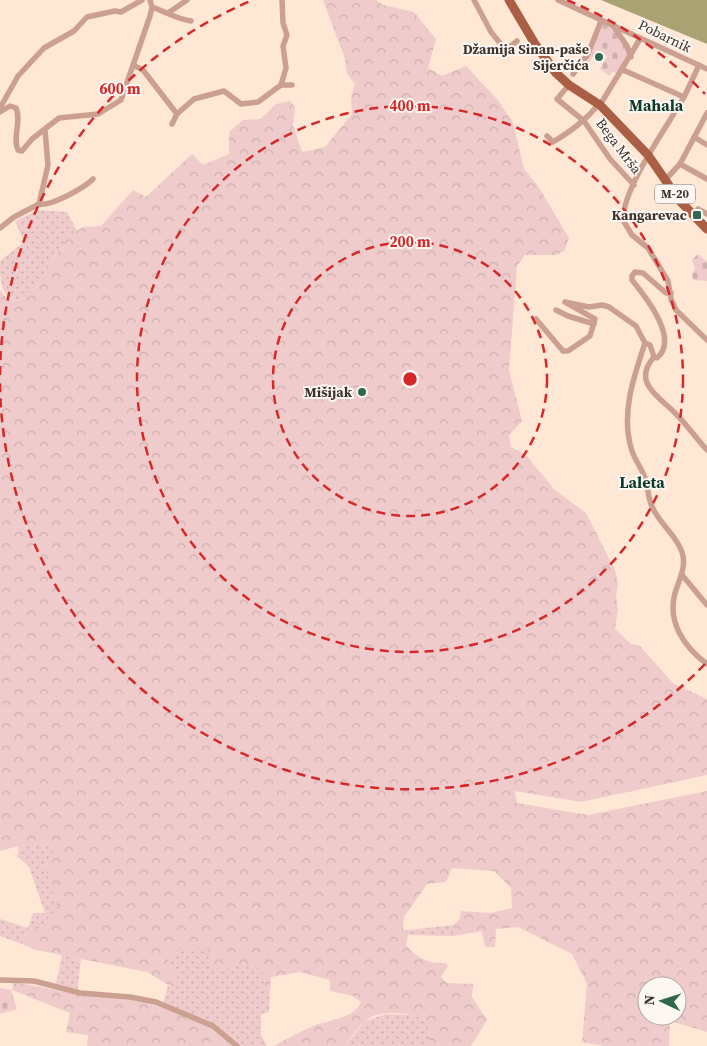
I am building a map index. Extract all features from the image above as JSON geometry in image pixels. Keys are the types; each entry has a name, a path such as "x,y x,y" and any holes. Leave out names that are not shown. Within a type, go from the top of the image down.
{"main road":[{"name":"M-20","path":"508,0 545,58 569,85 599,104 648,155 683,205 707,229"}],"street":[{"path":"0,108 18,76 44,48 74,31 87,17 115,11 121,12 142,0"},
{"path":"0,112 10,106 14,106 18,110 16,145 18,150 24,150 32,139 59,118 98,114 117,104 124,94 152,7 150,0"},
{"path":"168,12 187,0"},
{"path":"281,85 286,68 283,46 287,35 283,23 282,0"},
{"path":"474,0 491,32 504,48 517,41"},
{"name":"Pobarnik","path":"558,0 707,69"},
{"path":"152,7 168,12 178,20 190,21"},
{"path":"573,74 588,54 601,21"},
{"name":"Pobarnik","path":"612,26 623,39 630,57"},
{"path":"547,136 553,142 567,135 584,121 599,104 623,70 640,39"},
{"path":"133,65 143,70 177,114"},
{"path":"699,66 684,97 648,155 626,203 623,220 632,235 648,248 668,281 676,310 707,340"},
{"path":"623,70 684,97"},
{"path":"172,124 177,114 194,100 224,91 241,104 258,102 281,85 292,85"},
{"name":"Bega Mrša","path":"569,85 557,99 584,121 610,159 634,186"},
{"path":"666,179 680,164 707,113"},
{"path":"39,204 48,165 45,130"},
{"path":"694,137 707,145"},
{"path":"680,164 707,179"},
{"path":"0,228 14,217 39,204 53,203 82,189 93,179"},
{"path":"698,209 707,214"},
{"path":"654,357 660,357 664,346 662,328 651,304 632,280 634,272 643,273 666,293 671,293"},
{"path":"536,319 566,352 587,340 592,333 594,324 593,317 567,304 566,301 589,307 602,305 609,307 636,326 645,343 652,348 654,357 646,371 646,383 659,400 674,412 707,450"},
{"path":"556,310 594,324"},
{"path":"645,343 632,379 629,435 632,452 647,484 651,504 682,552 682,576 674,601 676,624 685,644 707,664"},
{"path":"682,576 707,605"},
{"path":"0,980 34,981 80,992 130,997 156,1002 213,1026 237,1046"}],"green space":[{"path":"323,0 376,0 383,5 414,12 436,39 428,68 442,76 466,66 498,100 513,123 524,169 538,186 569,238 564,251 556,255 525,255 517,266 509,370 522,421 509,435 511,447 525,454 555,490 586,513 615,570 618,584 616,596 618,609 615,629 631,644 639,645 673,683 707,699 707,775 581,802 515,791 517,803 588,815 707,791 707,1032 687,1026 687,976 637,976 637,1026 670,1026 669,1046 604,1046 582,1042 587,984 572,954 518,927 496,929 495,947 485,947 482,931 454,936 453,925 459,920 461,911 491,913 512,908 511,888 494,871 452,868 446,882 427,884 404,917 403,930 409,930 406,945 410,950 428,961 446,963 448,966 441,977 447,983 473,984 472,997 487,1020 471,1046 426,1046 430,1032 424,1019 410,1015 385,1013 364,1022 345,1046 274,1046 313,1026 353,1012 361,1002 353,996 330,991 330,980 300,972 271,977 270,991 265,991 264,974 260,968 244,966 218,969 211,963 212,955 206,948 181,948 167,962 179,980 173,988 147,972 36,950 22,944 28,928 45,930 47,917 58,909 45,865 54,851 42,845 28,844 0,851 0,290 6,298 15,301 30,296 68,236 83,227 101,226 133,190 146,197 192,154 203,165 229,154 229,132 243,120 261,119 276,104 290,101 295,107 293,125 302,152 325,147 352,114 351,96 355,84 347,74 345,59"},
{"path":"602,21 612,26 631,57 620,75 612,71 610,76 600,69 607,56 597,50 589,62 585,59"},
{"path":"38,210 67,212 77,231 68,236 30,296 15,301 6,294 2,285 0,261 24,242 15,221"},
{"path":"698,254 707,262 707,281 693,280 692,274 695,269 692,260"},
{"path":"31,843 48,845 54,851 58,910 45,930 28,928 33,913 45,913 29,867 17,856 19,846"},
{"path":"0,919 28,928 22,944 0,936"},
{"path":"453,925 454,936 408,935 409,930"},
{"path":"181,948 206,948 224,960 260,968 264,974 265,991 270,991 269,1012 261,1014 261,1035 267,1046 235,1046 162,1007 168,986 173,988 167,962"},
{"path":"62,955 81,959 77,994 55,989"},
{"path":"13,983 69,993 118,997 145,1002 199,1022 235,1046 87,1046 88,1035 66,1032 70,1013 12,990"},
{"path":"0,988 11,990 17,1009 0,1014"},
{"path":"386,1014 412,1015 424,1019 430,1032 426,1046 345,1046 365,1021"}],"shaded area":[{"path":"601,0 707,0 707,44"}],"place":[{"name":"Džamija Sinan-paše Sijerčića","path":"599,57"},
{"name":"Kangarevac","path":"697,215"},
{"name":"Mišijak","path":"362,392"}],"district":[{"name":"Mahala","path":"656,105"},
{"name":"Laleta","path":"642,482"}]}
